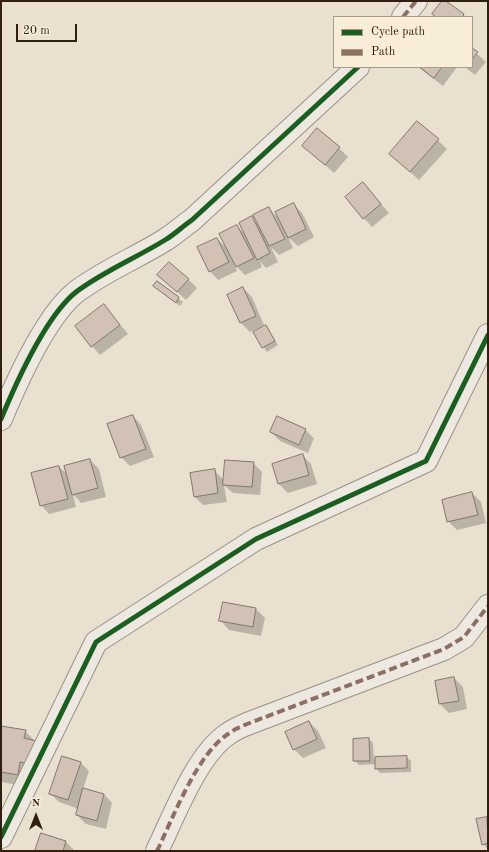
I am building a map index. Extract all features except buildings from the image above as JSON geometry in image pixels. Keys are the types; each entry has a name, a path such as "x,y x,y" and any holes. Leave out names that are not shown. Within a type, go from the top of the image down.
{"street":[{"path":"404,16 416,1"},
{"path":"1,419 18,379 53,318 74,294 96,278 166,240 192,220 357,68"},
{"path":"1,837 96,642 256,539 426,461 488,335"},
{"path":"156,851 197,769 212,748 227,734 254,721 444,649 464,637 488,606"}],"marked path":[{"path":"404,16 416,1"},
{"path":"157,851 178,805 196,771 217,743 230,733 247,724 444,649 464,637 488,606"}],"cycle path":[{"path":"1,419 23,369 43,333 65,303 76,292 109,271 165,240 192,220 357,68"},
{"path":"1,837 96,642 256,539 426,461 488,335"}]}
